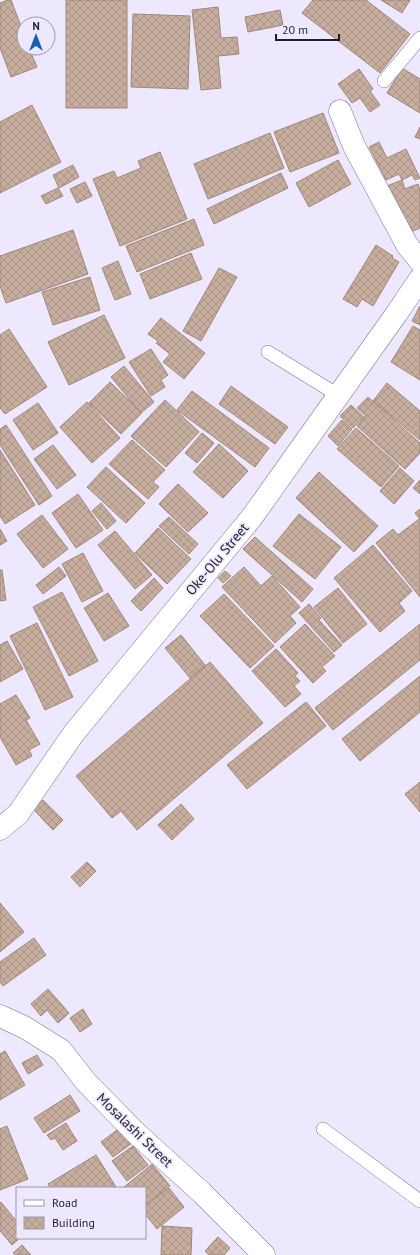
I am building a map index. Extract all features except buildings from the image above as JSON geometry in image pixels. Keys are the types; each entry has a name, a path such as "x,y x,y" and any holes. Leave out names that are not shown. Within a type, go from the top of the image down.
{"street":[{"path":"340,111 354,146 407,245 420,261"},
{"name":"Oke-Olu Street","path":"0,829 18,814 74,733 252,516 420,279"},
{"name":"Mosalashi Street","path":"0,1016 24,1027 61,1050 86,1082 135,1132 202,1193 264,1255"}],"lane":[{"path":"384,81 420,38"},
{"path":"268,352 338,395"},
{"path":"324,1129 420,1201"}]}
